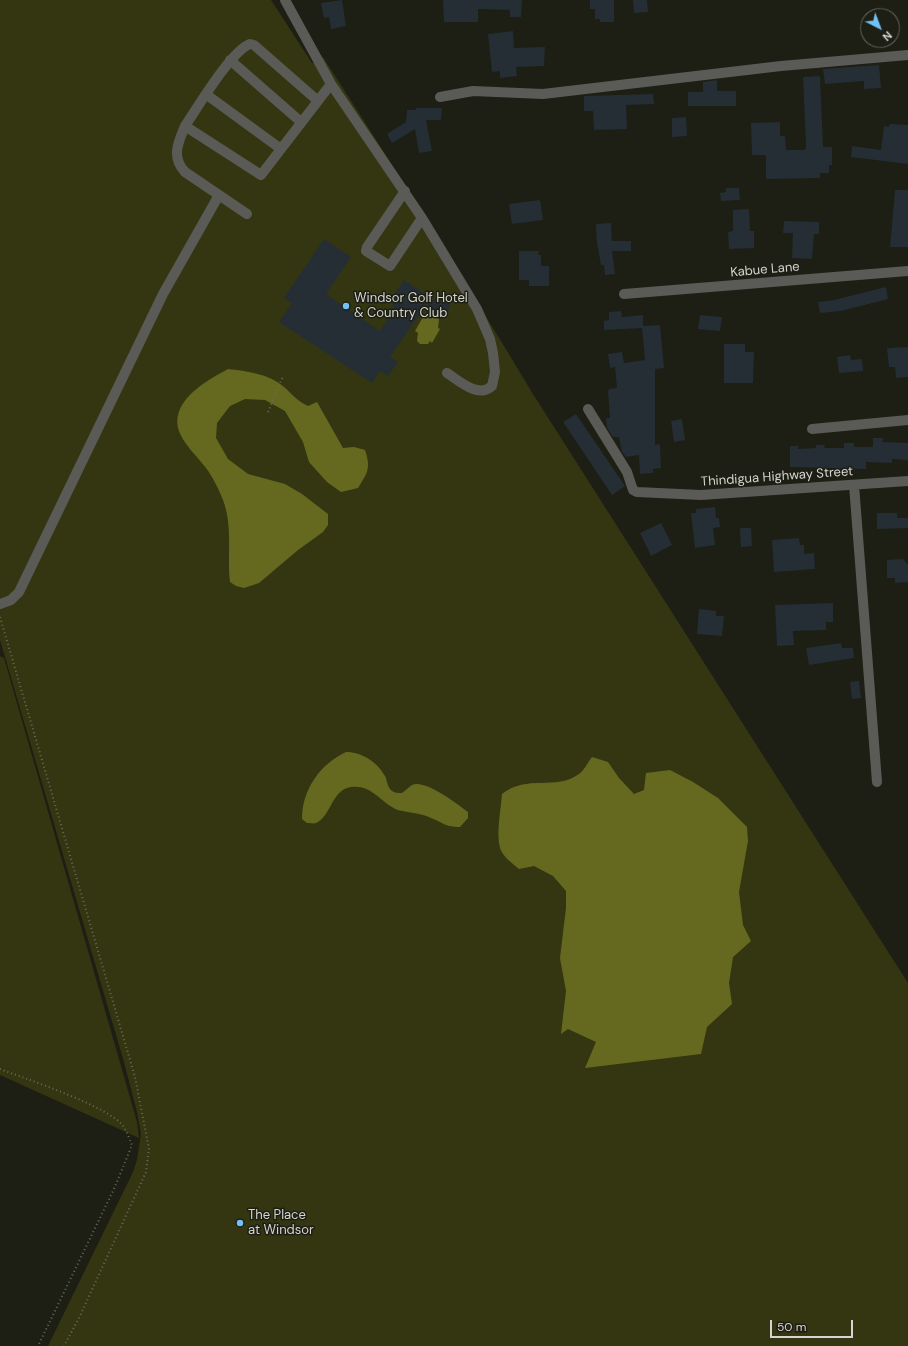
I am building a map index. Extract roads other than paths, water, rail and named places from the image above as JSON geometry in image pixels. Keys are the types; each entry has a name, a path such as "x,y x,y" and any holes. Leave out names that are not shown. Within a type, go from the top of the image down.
{"street":[{"path":"285,0 331,84 422,218 477,309 490,339 494,379 492,386 487,390 474,390 447,373"},
{"path":"247,214 185,172 180,166 177,159 176,150 185,126 230,60 245,46 254,45 318,101"},
{"path":"440,97 473,91 543,94 781,66 908,55"},
{"path":"230,60 301,122"},
{"path":"185,126 259,175 262,174 331,84"},
{"path":"207,95 281,149"},
{"path":"405,192 367,247 366,251 390,266 422,218"},
{"path":"0,604 11,600 19,592 163,294 219,195"},
{"name":"Kabue Lane","path":"624,294 908,271"},
{"name":"Thindigua Highway Street","path":"588,409 627,472 633,490 637,492 700,495 908,481"},
{"path":"812,428 908,420"},
{"path":"854,485 860,576 878,782"}],"place":[{"name":"Windsor Golf Hotel & Country Club","path":"346,306"},
{"name":"The Place at Windsor","path":"240,1223"}]}
